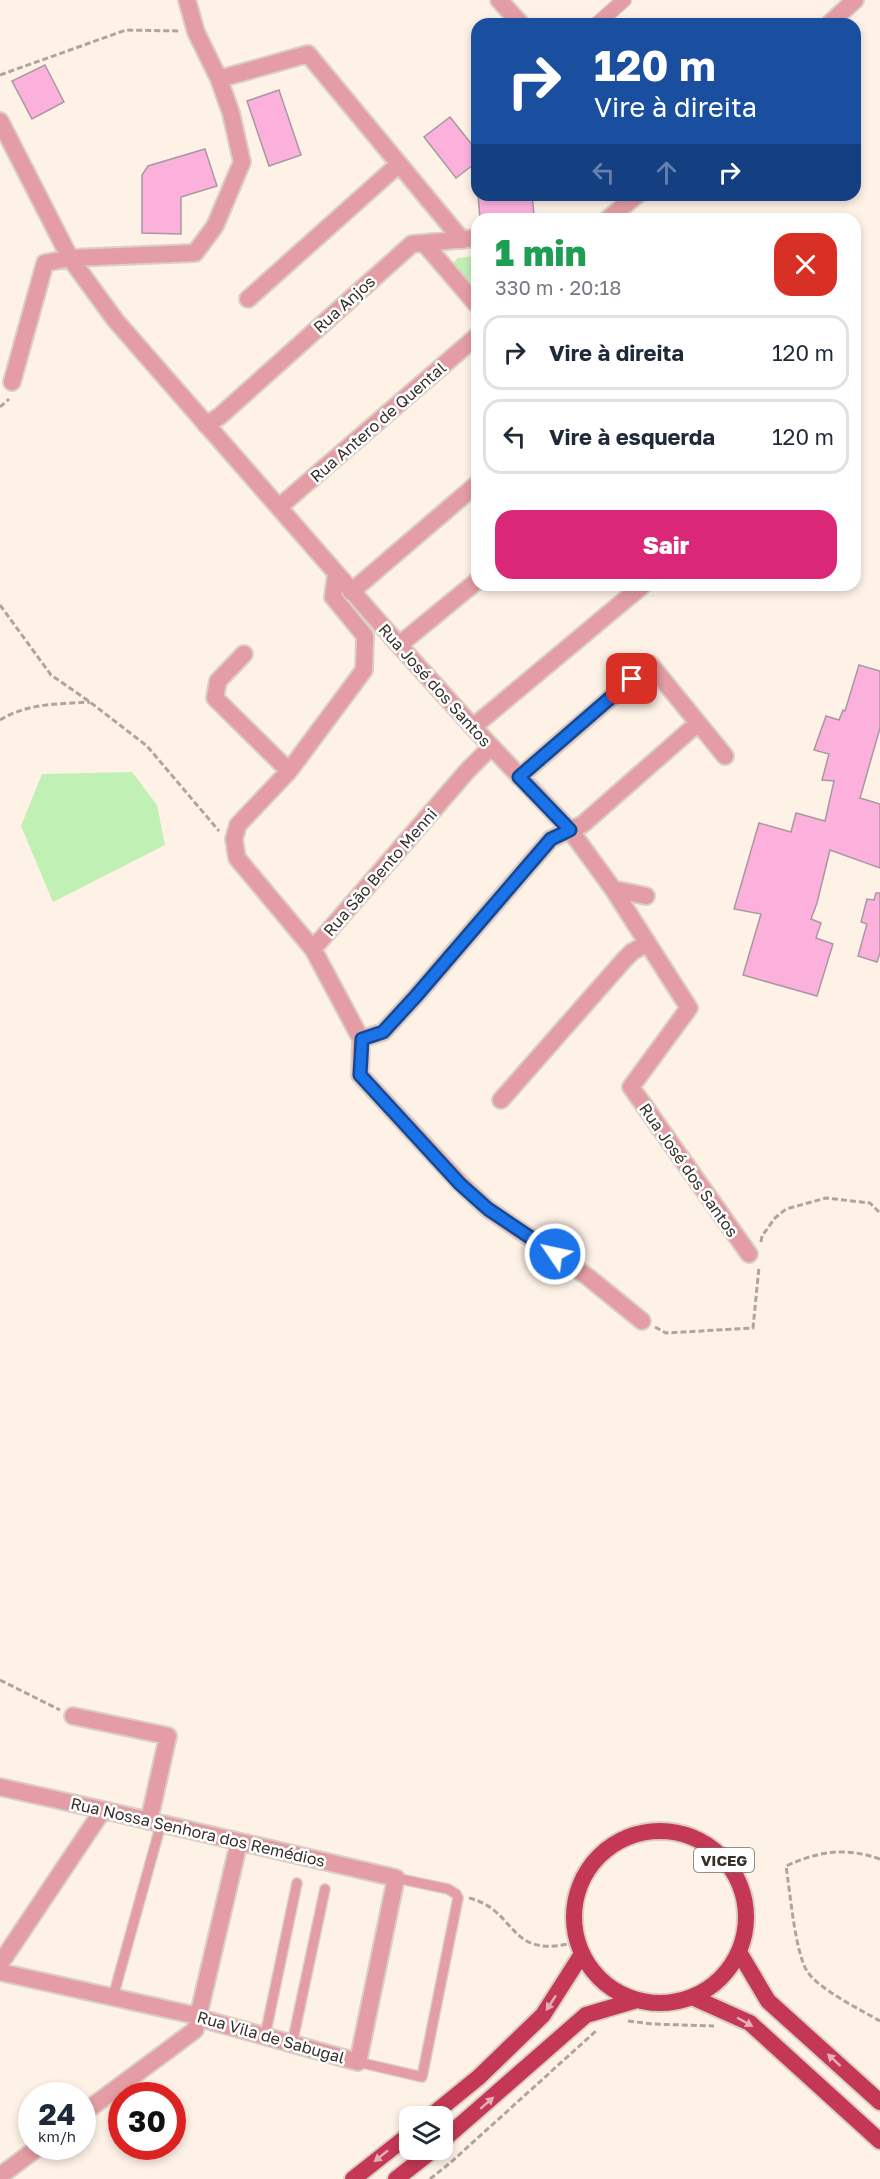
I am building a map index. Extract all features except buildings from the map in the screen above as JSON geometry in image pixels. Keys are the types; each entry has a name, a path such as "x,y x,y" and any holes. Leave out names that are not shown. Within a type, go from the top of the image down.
{"highway":[{"name":"VICEG","path":"662,1830 690,1836 707,1845 715,1850 733,1871 744,1897 746,1925 739,1952 728,1971 711,1986 692,1997 664,2003 637,2000 614,1990 596,1974 580,1948 573,1916 578,1890 589,1866 609,1846 634,1834 662,1830"},
{"path":"443,2106 479,2077 543,2015 580,1948"},
{"path":"739,1952 768,2001 880,2102"},
{"path":"692,1997 750,2024 880,2141"},
{"name":"VICEG","path":"453,2131 586,2015 637,2000"},
{"path":"353,2179 399,2142"},
{"path":"396,2179 421,2160"}],"street":[{"path":"12,382 45,263 70,258 195,253 214,226 242,162 231,113 219,80 196,32 187,0"},
{"path":"499,0 516,18"},
{"path":"604,18 624,0"},
{"path":"836,18 855,0"},
{"path":"219,80 308,54 399,164 469,239"},
{"name":"Rua José dos Santos","path":"0,121 70,258 116,321 351,592 491,747 570,830 613,890 689,1008 631,1088 756,1254"},
{"path":"248,299 399,164"},
{"path":"615,213 630,201"},
{"path":"424,243 469,239"},
{"path":"424,243 471,298"},
{"name":"Rua Anjos","path":"206,425 220,416 412,244 424,243"},
{"name":"Rua Antero de Quental","path":"279,507 471,341"},
{"path":"351,592 471,489"},
{"path":"234,839 238,825 289,771 364,670 365,636 333,597 336,574"},
{"path":"399,645 471,585"},
{"path":"473,727 636,591"},
{"path":"244,654 218,681 215,698 289,771"},
{"path":"519,777 650,664 725,756"},
{"path":"362,1039 383,1032 551,839 583,824 698,723"},
{"name":"Rua São Bento Menni","path":"234,839 237,858 313,950 468,770 491,747"},
{"path":"613,890 646,896"},
{"path":"501,1100 624,960 647,943"},
{"path":"313,950 362,1039 360,1075 460,1184 488,1209 588,1277 642,1321"},
{"path":"72,1716 168,1736 155,1823"},
{"name":"Rua Nossa Senhora dos Remédios","path":"0,1788 396,1878"},
{"path":"0,1964 104,1810"},
{"path":"96,2104 195,2030 239,1842"},
{"name":"Rua Vila de Sabugal","path":"0,1972 198,2016 358,2062 396,1878"},
{"path":"0,2176 21,2160"}],"lane":[{"path":"113,1997 155,1823"},
{"path":"358,2062 422,2077 457,1903 456,1894 448,1889 396,1878"},
{"path":"265,2036 297,1883"},
{"path":"292,2044 325,1889"}],"path":[{"path":"0,75 126,30 196,32"},
{"path":"0,605 51,675 147,746 217,829 234,839"},
{"path":"0,720 11,713 44,705 90,702"},
{"path":"642,1321 666,1333 753,1328 756,1254 762,1236 775,1218 786,1209 826,1198 870,1203 880,1213"},
{"path":"0,1680 72,1716"},
{"path":"880,1859 854,1852 829,1852 809,1856 786,1866 799,1945 808,1972 838,1996 880,2021"},
{"path":"456,1894 490,1905 517,1934 534,1945 546,1948 580,1948"},
{"path":"627,2020 652,2024 718,2026"},
{"path":"430,2179 600,2028"}],"green space":[{"path":"471,257 471,285 455,267 454,262 458,258"},
{"path":"132,772 157,805 165,845 53,902 21,826 42,774"}],"route":[{"path":"555,1254 488,1209 460,1184 360,1075 362,1039 383,1032 551,839 570,830 519,777 632,679"}]}
